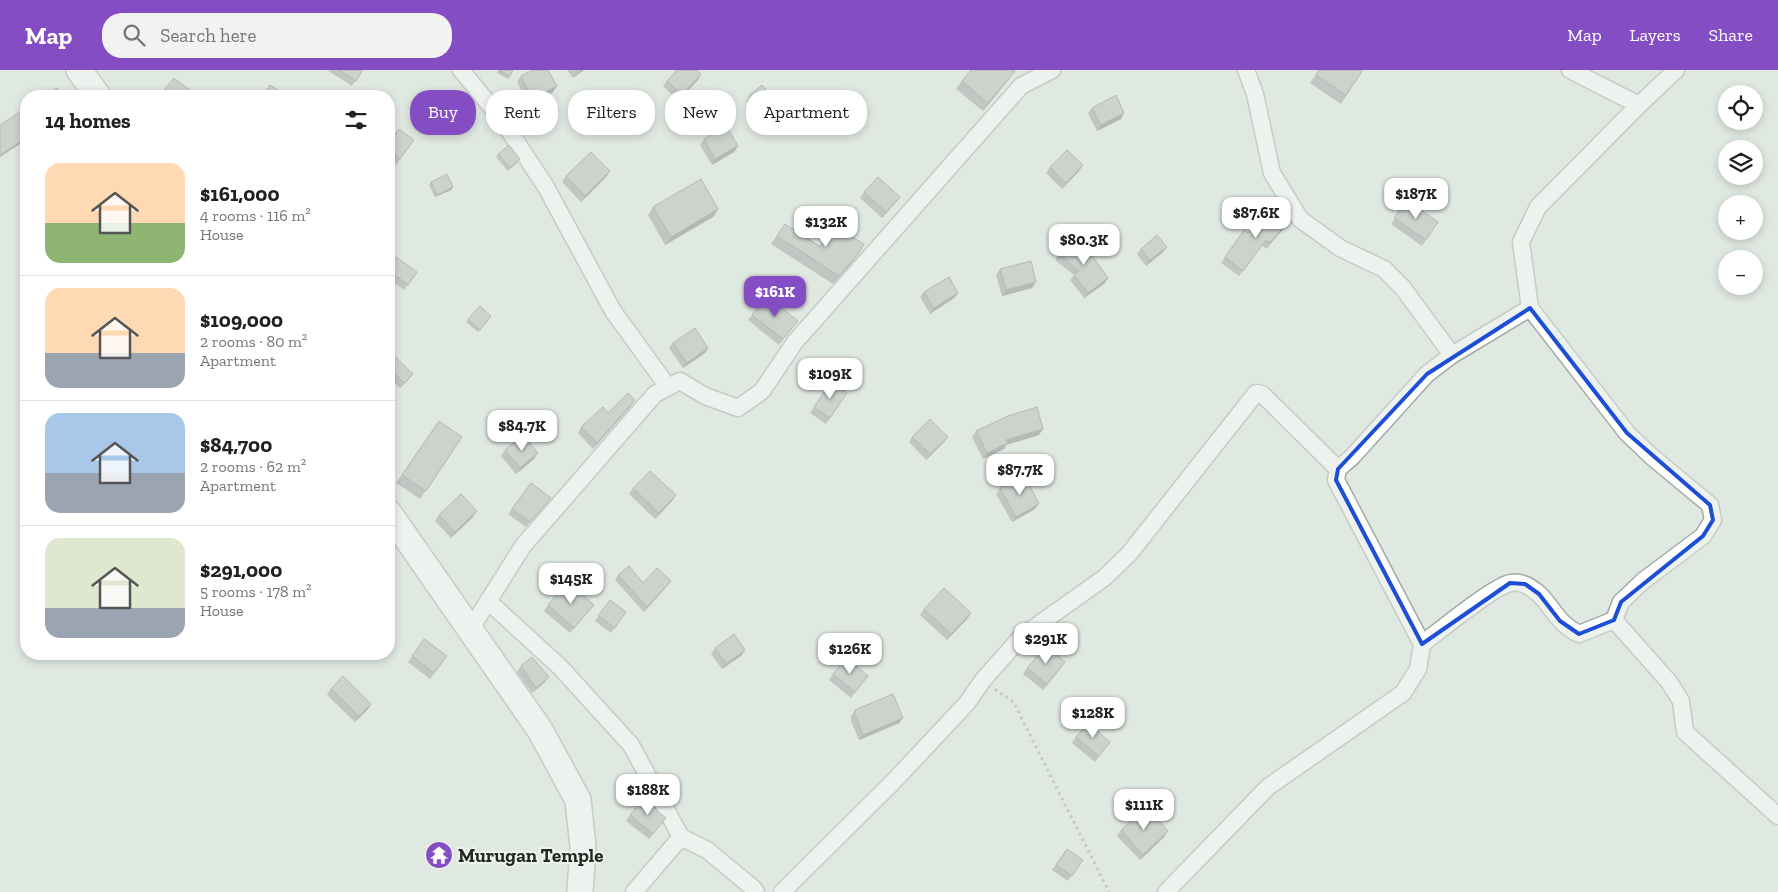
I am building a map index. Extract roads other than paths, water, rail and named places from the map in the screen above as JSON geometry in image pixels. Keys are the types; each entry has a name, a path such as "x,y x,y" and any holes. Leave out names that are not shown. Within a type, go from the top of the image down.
{"main road":[{"path":"79,70 94,90"},
{"path":"395,522 540,730 578,800 582,846 580,892"}],"street":[{"path":"461,70 502,120 537,172 612,311 668,387"},
{"path":"470,630 523,546 655,394 680,381 705,396 738,408 762,391 795,342 1021,86 1052,70"},
{"path":"1246,70 1255,94 1272,174 1300,219 1340,248 1384,269 1403,288 1452,355"},
{"path":"1570,70 1639,105"},
{"path":"1422,644 1495,590 1510,583 1525,584 1539,594 1560,622 1579,634 1614,620 1622,602 1643,581 1703,536 1713,520 1710,505 1651,456 1627,433 1530,308 1521,242 1538,207 1676,70"},
{"path":"1166,892 1268,787 1403,693 1418,669 1422,644 1336,480 1338,469 1352,457 1427,374 1452,355 1530,308"},
{"path":"782,892 893,782 967,703 982,680 1021,637 1104,578 1129,554 1256,394 1262,394 1338,469"},
{"path":"488,602 561,668 631,745 681,837 707,850 754,888 756,892"},
{"path":"1614,620 1668,682 1681,701 1685,732 1778,816"},
{"path":"634,892 681,837"}],"place":[{"name":"Murugan Temple","path":"439,855"}]}
